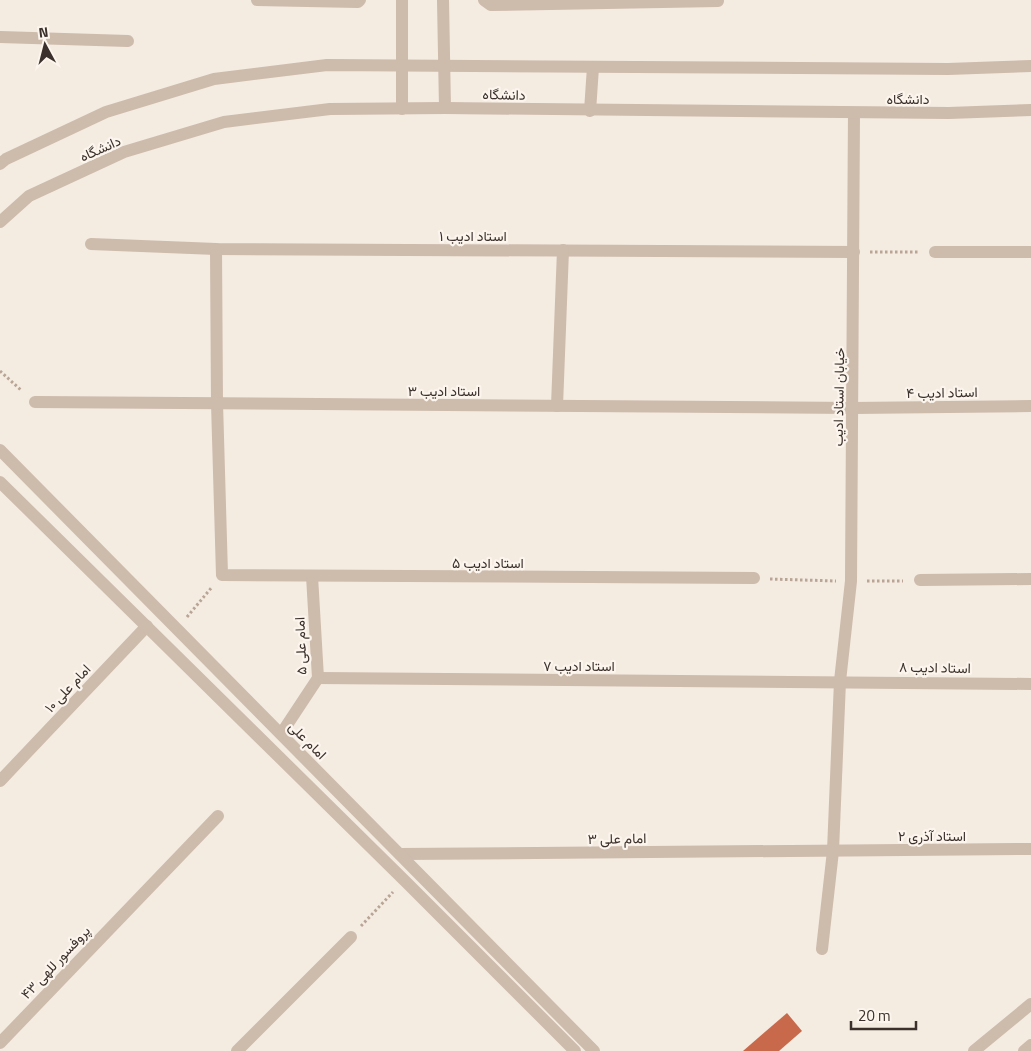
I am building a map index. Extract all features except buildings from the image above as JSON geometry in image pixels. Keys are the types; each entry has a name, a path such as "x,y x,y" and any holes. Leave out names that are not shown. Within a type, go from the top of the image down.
{"street":[{"path":"257,0 358,2 360,0"},
{"path":"402,0 402,109"},
{"path":"443,0 445,108"},
{"path":"484,0 491,5 718,1"},
{"path":"0,37 128,41"},
{"name":"دانشگاه","path":"0,164 6,159 106,112 214,79 327,65 948,69 1031,66"},
{"path":"590,111 593,67"},
{"name":"دانشگاه","path":"0,222 29,196 124,152 224,122 330,109 445,108 854,113 949,113 1031,110"},
{"name":"خیابان استاد ادیب","path":"822,949 833,850 840,681 851,581 854,113"},
{"name":"استاد ادیب ۱","path":"91,244 216,249 854,252"},
{"path":"216,249 217,404 222,575"},
{"path":"557,406 563,250"},
{"path":"935,252 1031,252"},
{"name":"استاد ادیب ۳","path":"35,402 853,408"},
{"name":"استاد ادیب ۴","path":"853,408 1031,406"},
{"name":"امام علی","path":"0,450 594,1051"},
{"path":"0,482 575,1051"},
{"name":"استاد ادیب ۵","path":"222,575 754,578"},
{"name":"امام علی ۵","path":"281,734 318,678 312,576"},
{"path":"920,580 1031,579"},
{"name":"امام علی ۱۰","path":"0,781 147,626"},
{"name":"استاد ادیب ۷","path":"318,678 840,681"},
{"name":"استاد ادیب ۸","path":"840,681 1031,684"},
{"name":"پروفسور للهی ۴۳","path":"0,1043 112,924 218,816"},
{"name":"استاد آذری ۲","path":"833,850 1031,849"},
{"name":"امام علی ۳","path":"400,854 833,850"},
{"path":"240,1049 350,937"},
{"path":"974,1051 1031,1004"},
{"path":"1024,1051 1031,1045"}],"path":[{"path":"854,252 935,252"},
{"path":"0,371 35,402"},
{"path":"177,629 222,575"},
{"path":"350,937 404,880"}]}
